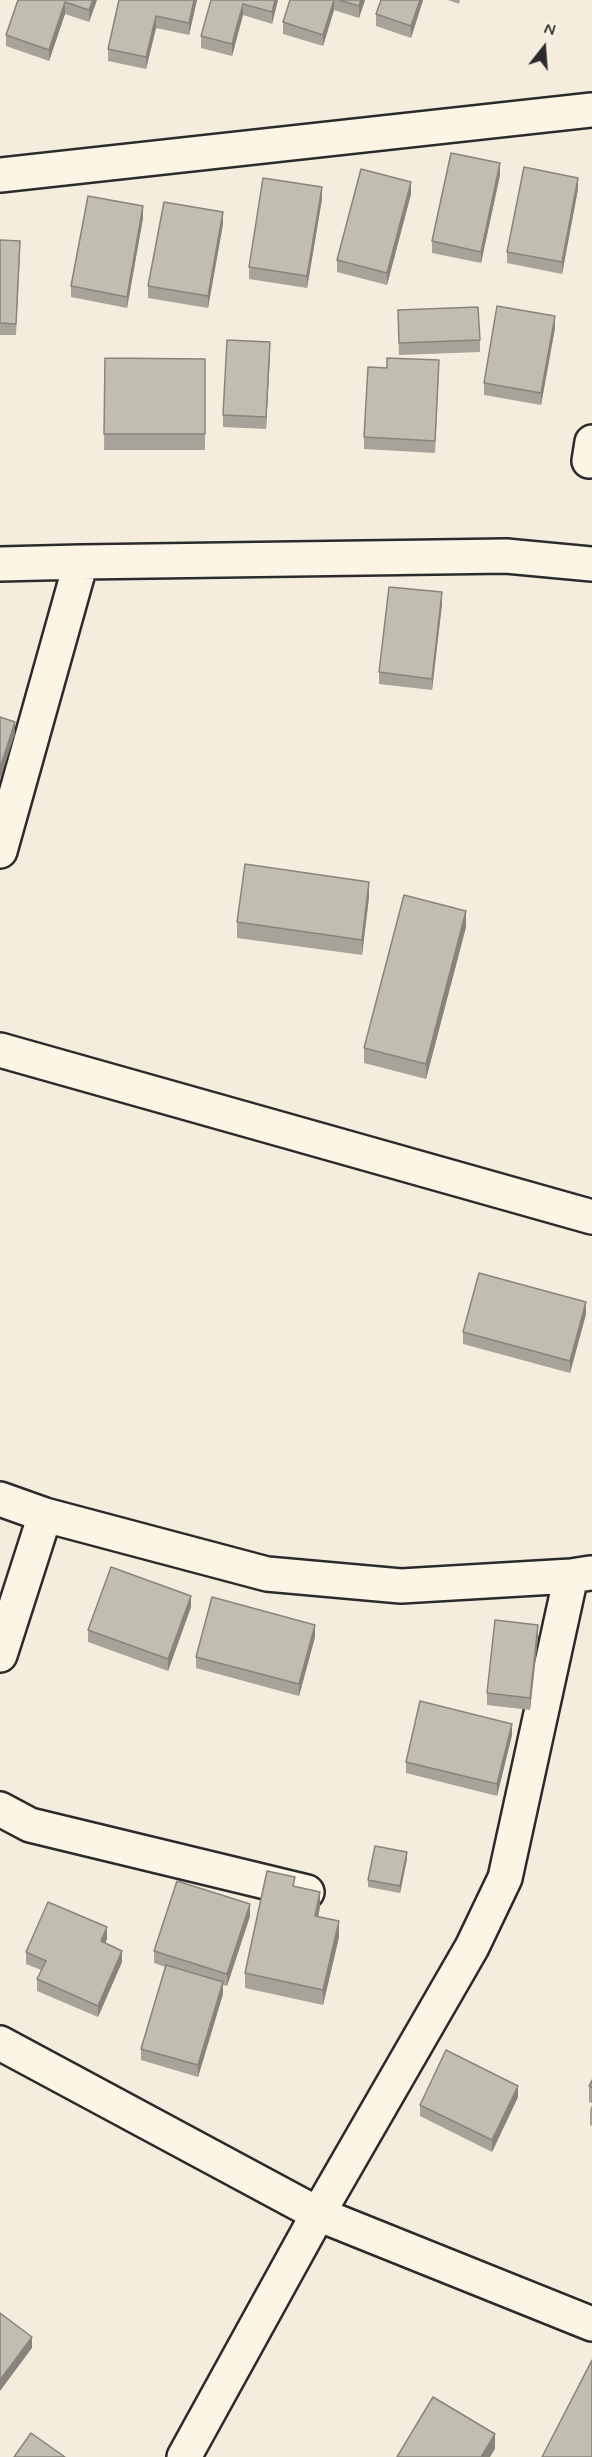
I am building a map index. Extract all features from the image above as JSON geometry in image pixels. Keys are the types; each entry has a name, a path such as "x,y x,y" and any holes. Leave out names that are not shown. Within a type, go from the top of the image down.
{"street":[{"path":"0,175 592,110"},
{"path":"0,564 506,556 592,564"},
{"path":"0,850 81,562"},
{"path":"0,1050 592,1217"},
{"path":"0,1499 45,1515 267,1574 401,1586 582,1574 505,1878 472,1947 318,2214 184,2457"},
{"path":"0,1656 45,1515"},
{"path":"0,1809 30,1825 312,1894"},
{"path":"0,2043 318,2214 592,2324"}],"building":[{"path":"18,0 93,0 89,10 65,2 49,50 6,35"},
{"path":"119,0 194,0 189,23 156,16 146,57 108,49"},
{"path":"211,0 275,0 272,12 243,4 232,44 201,36"},
{"path":"290,0 334,0 323,35 283,22"},
{"path":"339,0 361,0 359,6"},
{"path":"381,0 420,0 411,26 376,14"},
{"path":"451,153 500,163 481,252 432,241"},
{"path":"524,167 578,178 562,262 507,252"},
{"path":"361,169 411,182 387,273 337,260"},
{"path":"263,178 322,187 307,276 249,267"},
{"path":"88,196 143,206 127,297 71,286"},
{"path":"164,202 223,212 208,296 148,286"},
{"path":"0,240 20,241 16,324 0,323"},
{"path":"497,306 555,316 541,393 484,383"},
{"path":"478,307 480,340 399,343 398,310"},
{"path":"227,340 270,342 266,417 223,415"},
{"path":"105,358 205,359 205,434 104,434"},
{"path":"387,358 439,360 435,441 364,437 368,367 387,368"},
{"path":"389,587 442,592 432,679 379,672"},
{"path":"0,717 15,722 0,768"},
{"path":"245,864 369,882 362,940 237,922"},
{"path":"404,895 466,911 426,1064 364,1048"},
{"path":"479,1273 586,1302 570,1361 463,1332"},
{"path":"111,1567 191,1596 168,1659 88,1630"},
{"path":"212,1597 315,1625 299,1684 196,1657"},
{"path":"495,1620 538,1625 530,1698 487,1693"},
{"path":"420,1701 512,1724 497,1784 406,1762"},
{"path":"375,1846 407,1852 400,1886 368,1880"},
{"path":"267,1871 295,1877 293,1886 320,1892 315,1916 339,1921 323,1990 245,1973"},
{"path":"177,1881 250,1904 227,1974 154,1951"},
{"path":"48,1902 107,1927 101,1941 122,1951 98,2006 37,1979 46,1961 26,1952"},
{"path":"166,1965 223,1982 198,2065 141,2049"},
{"path":"446,2050 518,2086 492,2140 420,2105"},
{"path":"0,2313 32,2337 0,2380"},
{"path":"592,2360 592,2457 542,2457"},
{"path":"433,2397 495,2434 481,2457 397,2457"},
{"path":"31,2433 65,2457 14,2457"}]}
